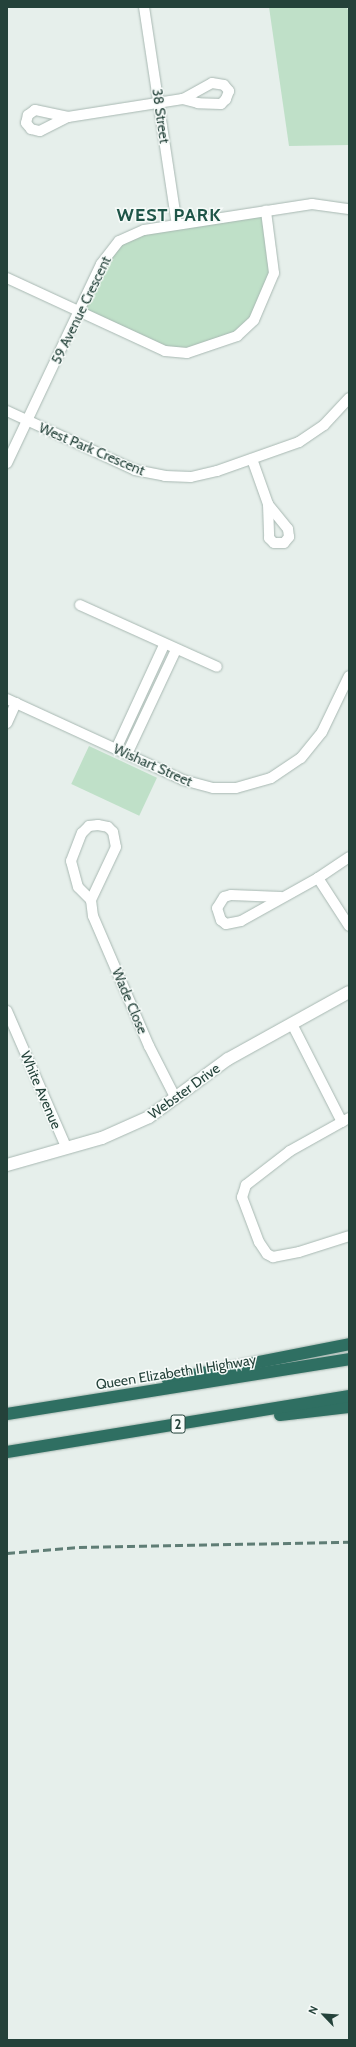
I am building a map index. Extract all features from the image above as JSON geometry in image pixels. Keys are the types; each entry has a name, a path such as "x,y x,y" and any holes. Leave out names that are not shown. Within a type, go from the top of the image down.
{"highway":[{"path":"43,1408 112,1390 349,1344"},
{"name":"Queen Elizabeth II Highway","path":"7,1414 349,1359"},
{"name":"2","path":"7,1452 349,1396"},
{"path":"126,1433 349,1407"}],"street":[{"name":"38 Street","path":"144,7 177,224"},
{"path":"68,117 183,99"},
{"name":"59 Avenue Crescent","path":"7,463 101,264 119,241 144,230 312,204 349,209"},
{"path":"7,278 172,353 187,353 243,333 254,320 274,273 266,211"},
{"name":"West Park Crescent","path":"7,411 121,465 148,474 199,476 252,459 307,437 324,425 349,398"},
{"path":"252,459 268,504"},
{"path":"80,605 176,650 217,667"},
{"path":"116,749 164,644"},
{"path":"127,754 176,650"},
{"name":"Wishart Street","path":"12,701 199,786 225,789 260,783 283,772 308,751 322,732 349,676"},
{"path":"7,723 12,701"},
{"path":"98,825 108,827 113,832 116,847 91,900 78,887 71,861 82,833 89,826 98,825"},
{"path":"281,897 231,895 224,897 217,908 221,920 233,924 318,878 349,856"},
{"path":"318,878 349,926"},
{"name":"Wade Close","path":"91,900 97,927 149,1046 176,1099"},
{"name":"Webster Drive","path":"7,1165 128,1128 176,1099 228,1060 349,992"},
{"name":"White Avenue","path":"7,1012 66,1147"},
{"path":"292,1024 346,1120 290,1151 246,1186 242,1197 259,1242 267,1254 274,1257 305,1250 349,1236"}],"green space":[{"path":"269,7 346,7 349,11 349,145 289,146"},
{"path":"266,211 273,278 250,325 181,354 78,311 101,264 128,236"},
{"path":"89,746 157,778 139,816 71,784"}],"railway":[{"path":"7,1553 79,1547 349,1542"}],"district":[{"name":"WEST PARK","path":"169,215"}]}
